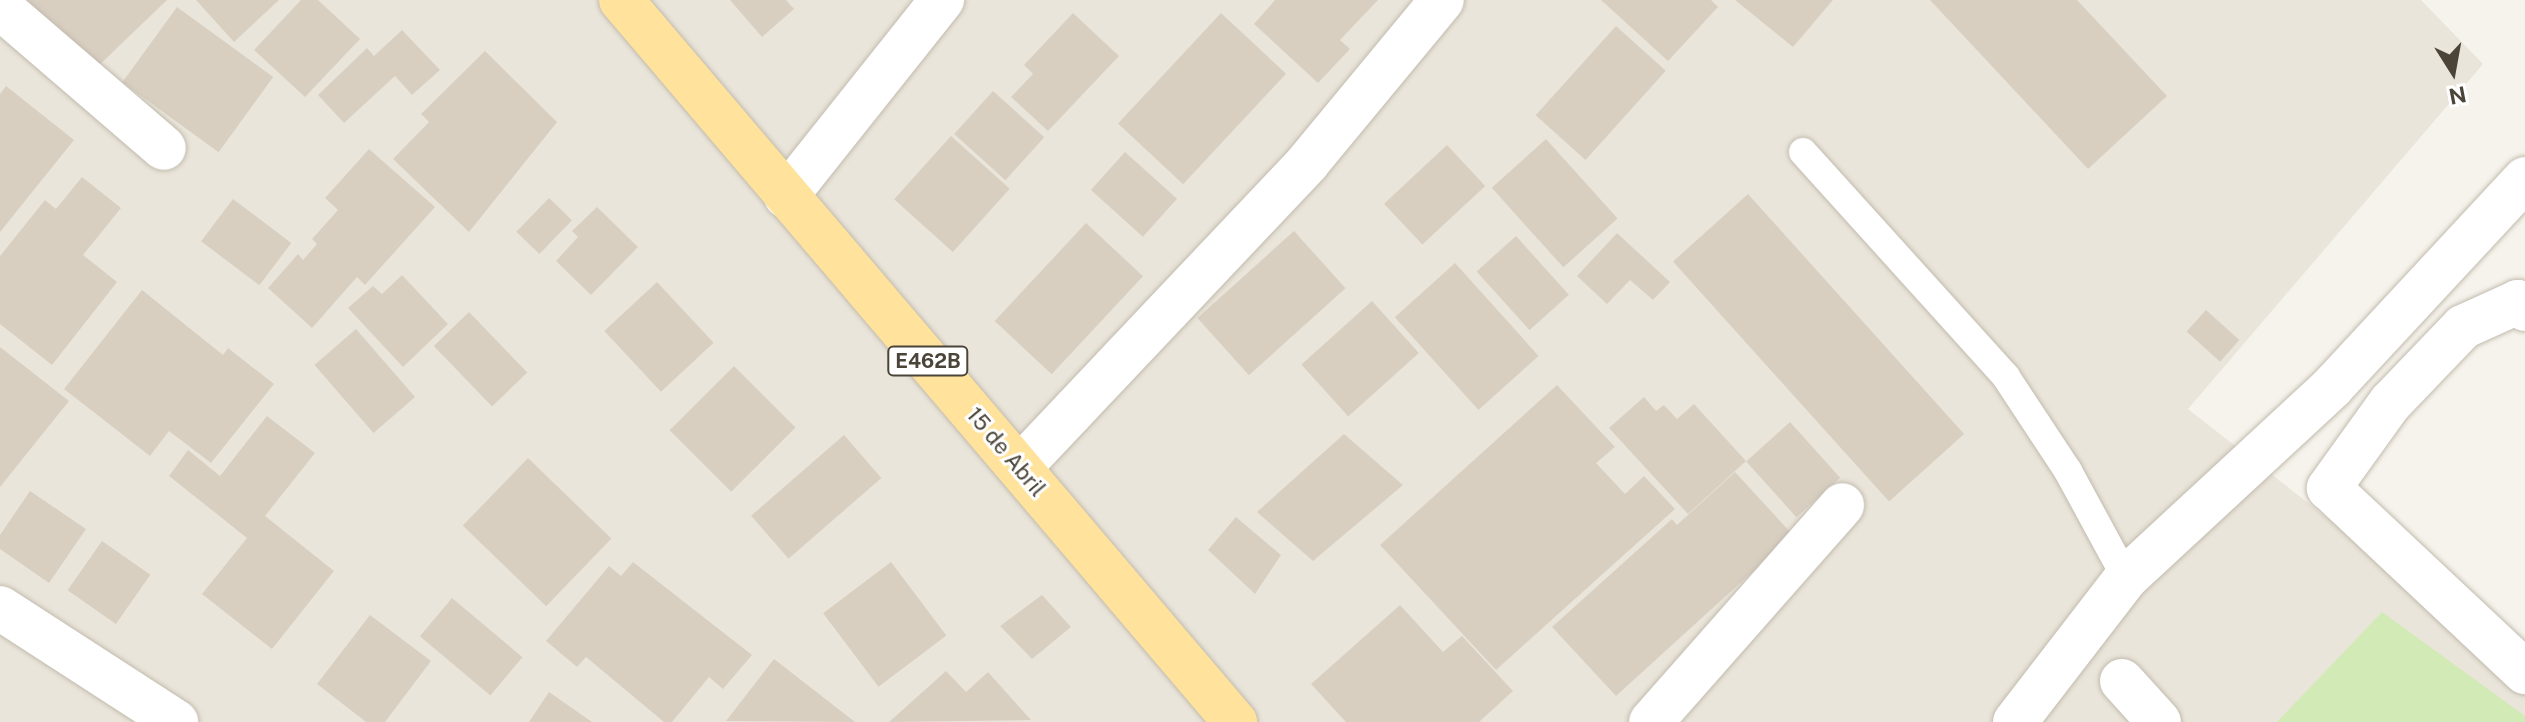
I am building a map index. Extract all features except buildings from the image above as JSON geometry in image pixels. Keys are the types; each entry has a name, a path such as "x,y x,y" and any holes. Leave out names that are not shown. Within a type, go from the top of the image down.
{"main road":[{"name":"15 de Abril","path":"628,3 786,196 1235,722"}],"street":[{"path":"786,196 942,0"},
{"path":"1020,467 1308,162 1442,0"},
{"path":"0,7 164,148"},
{"path":"2015,722 2126,578 2332,387 2525,179"},
{"path":"2523,302 2463,327 2390,403 2329,488 2525,672"},
{"path":"1651,722 1842,505"},
{"path":"0,608 176,722"},
{"path":"2122,681 2159,722"}],"lane":[{"path":"1803,152 2006,377 2068,471 2126,578"}],"shaded area":[{"path":"0,0 2421,0 2483,64 2188,409 2525,673 2525,722 0,722"}],"green space":[{"path":"2382,612 2525,716 2525,722 2277,722"}]}
